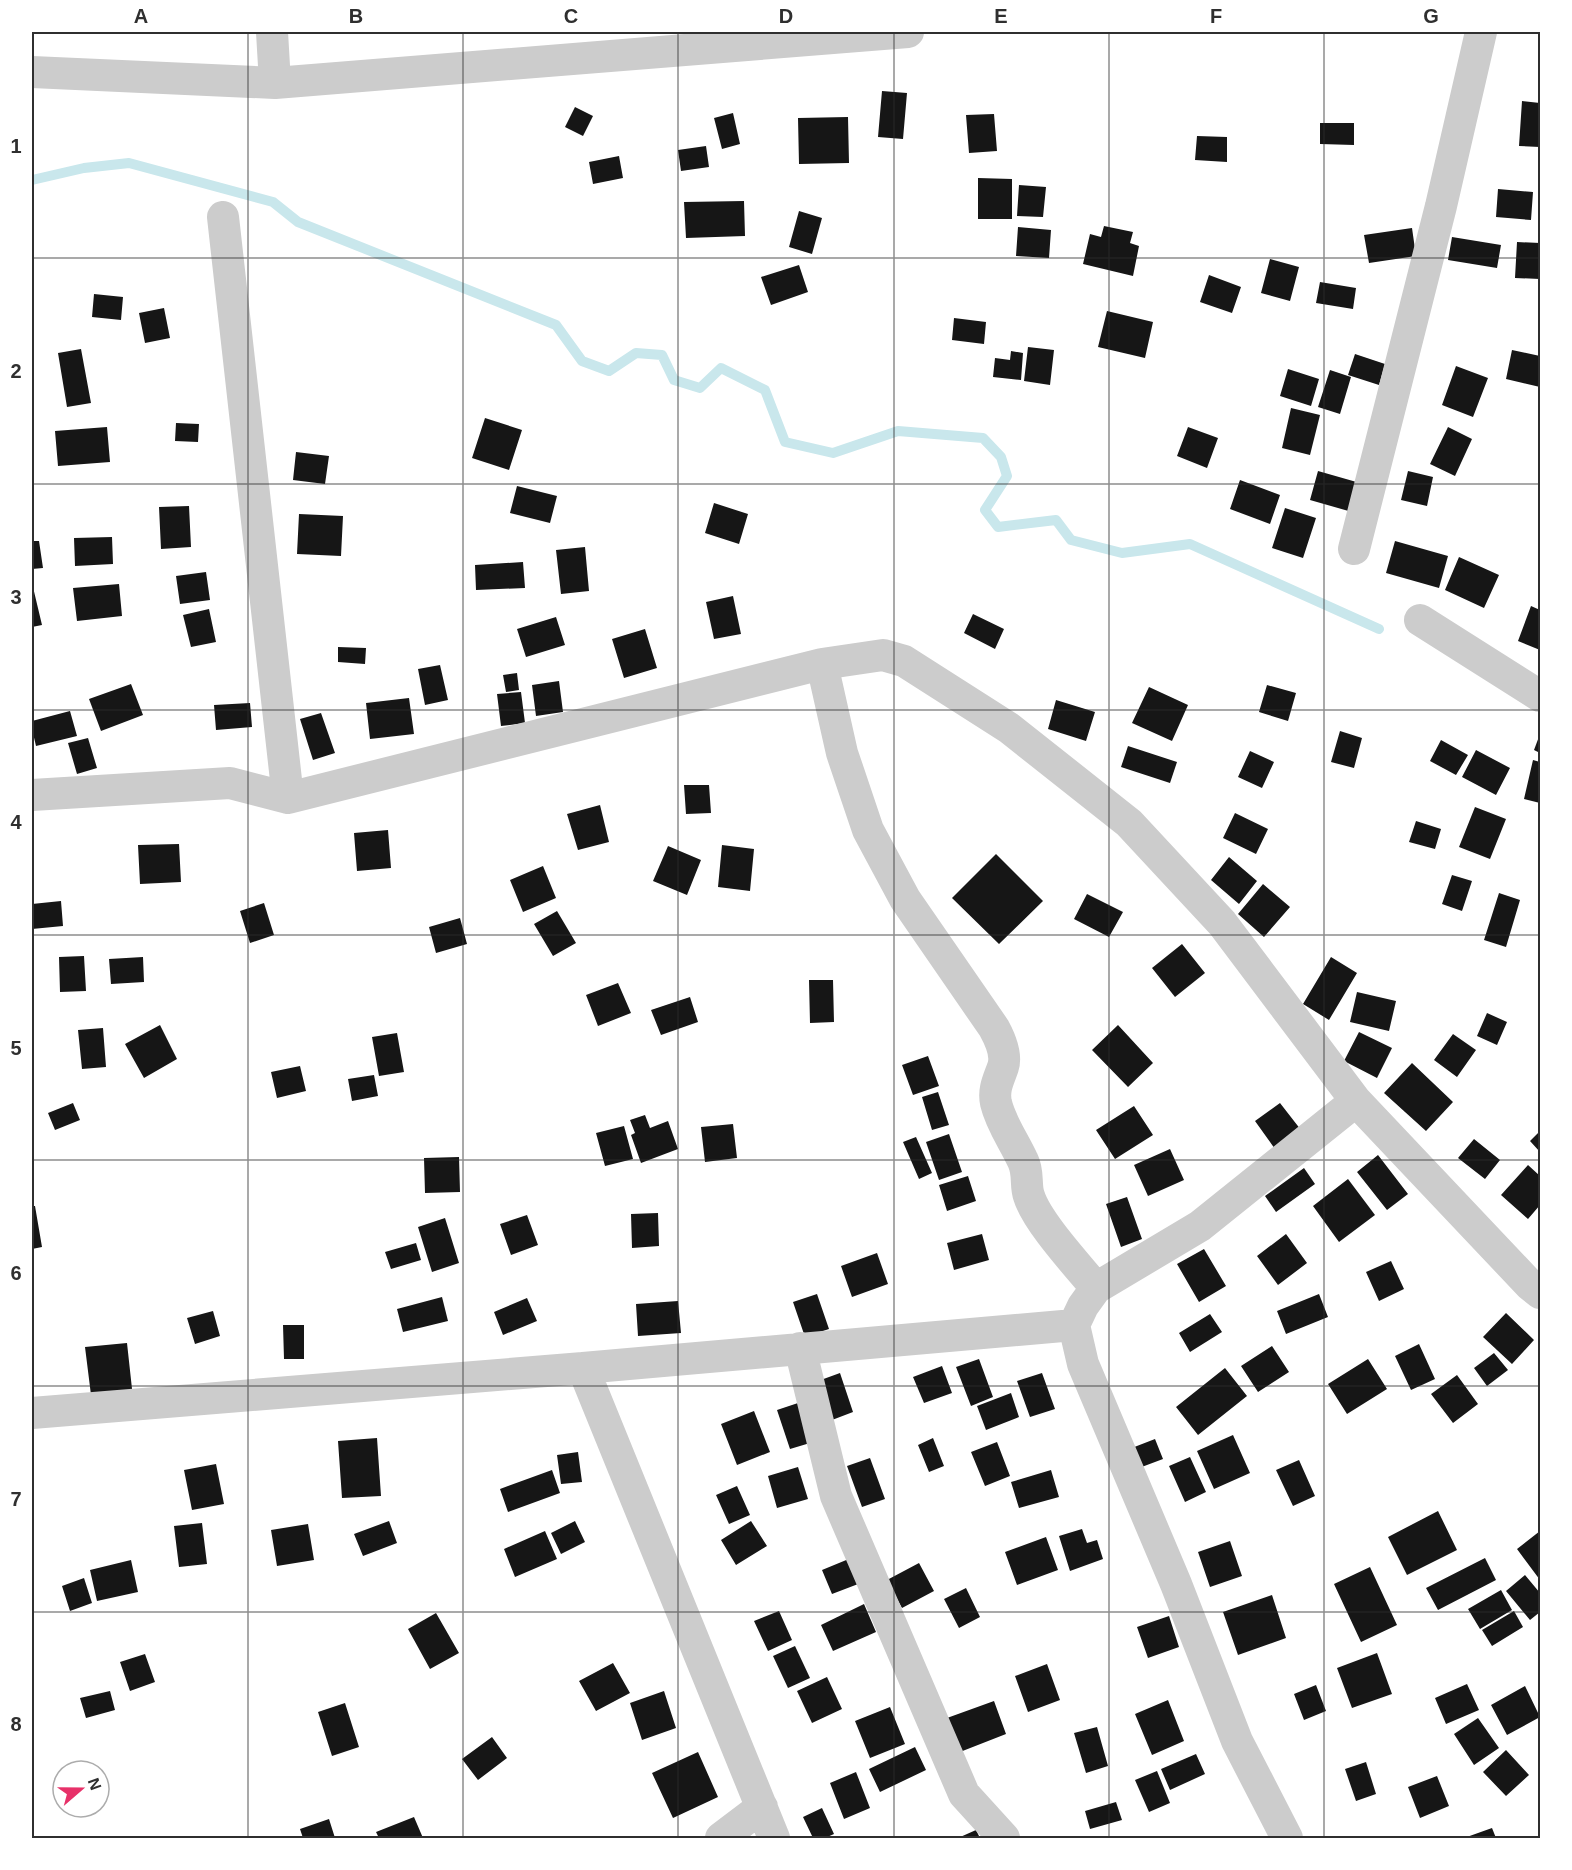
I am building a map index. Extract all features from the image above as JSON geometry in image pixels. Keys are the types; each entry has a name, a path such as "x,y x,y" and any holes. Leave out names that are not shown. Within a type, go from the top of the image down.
{"street":[{"path":"272,32 275,83"},
{"path":"32,72 275,83 908,32"},
{"path":"1354,549 1441,206 1481,32"},
{"path":"224,217 288,798"},
{"path":"1420,620 1540,696"},
{"path":"32,795 230,783 288,798 822,664 883,655 904,661 1009,728 1129,824 1222,923 1356,1101 1540,1293"},
{"path":"822,664 842,753 868,830 905,899 1001,1042 1004,1066 996,1082 996,1101 1011,1140 1024,1162 1028,1179 1028,1196 1041,1220 1096,1288"},
{"path":"1287,1839 1237,1741 1176,1584 1083,1364 1074,1325 1083,1306 1096,1288 1200,1226 1356,1101"},
{"path":"32,1413 1074,1325"},
{"path":"800,1348 836,1496 964,1794 1004,1839"},
{"path":"583,1368 774,1839"},
{"path":"721,1839 762,1807"}],"building":[{"path":"882,91 907,93 903,139 878,137"},
{"path":"1522,101 1540,103 1540,147 1519,146"},
{"path":"575,107 593,116 583,136 565,127"},
{"path":"733,113 740,144 722,149 714,118"},
{"path":"994,114 997,151 969,153 966,115"},
{"path":"848,117 849,163 799,164 798,118"},
{"path":"1320,123 1354,123 1354,145 1320,144"},
{"path":"1197,136 1227,137 1227,162 1195,160"},
{"path":"706,146 709,167 681,171 678,150"},
{"path":"619,156 623,178 593,184 589,162"},
{"path":"978,178 1012,179 1012,219 978,219"},
{"path":"1019,185 1046,187 1043,217 1017,216"},
{"path":"1498,189 1533,192 1531,220 1496,217"},
{"path":"744,201 745,236 686,238 684,202"},
{"path":"799,211 822,218 812,254 789,247"},
{"path":"1104,226 1133,232 1130,243 1139,246 1133,276 1083,264 1090,234 1101,237"},
{"path":"1018,227 1051,230 1049,258 1016,256"},
{"path":"1412,228 1416,256 1369,263 1364,235"},
{"path":"1452,237 1501,245 1497,268 1448,260"},
{"path":"1517,242 1540,243 1540,279 1515,278"},
{"path":"1270,259 1299,267 1290,301 1261,293"},
{"path":"799,265 808,292 771,305 761,277"},
{"path":"1209,275 1241,287 1232,313 1200,302"},
{"path":"1320,282 1356,288 1353,309 1316,303"},
{"path":"94,294 123,297 121,320 92,317"},
{"path":"164,308 170,338 145,343 139,313"},
{"path":"1107,311 1153,322 1145,358 1098,347"},
{"path":"954,318 986,322 984,344 952,340"},
{"path":"1028,347 1054,350 1050,385 1024,381"},
{"path":"81,349 91,403 67,407 58,353"},
{"path":"1512,350 1540,356 1540,387 1506,379"},
{"path":"1011,351 1023,353 1021,380 993,377 995,358 1010,360"},
{"path":"1355,354 1385,364 1379,385 1348,375"},
{"path":"1456,366 1488,378 1473,417 1442,405"},
{"path":"1288,369 1319,379 1311,406 1280,396"},
{"path":"1330,370 1351,377 1340,414 1318,407"},
{"path":"1291,408 1320,415 1310,455 1282,448"},
{"path":"485,418 522,430 509,470 472,458"},
{"path":"176,423 199,424 198,442 175,441"},
{"path":"107,427 110,462 58,466 55,431"},
{"path":"1188,427 1218,438 1207,468 1177,456"},
{"path":"1448,427 1472,439 1455,476 1430,464"},
{"path":"296,452 329,456 325,484 293,480"},
{"path":"1318,471 1360,483 1352,512 1310,500"},
{"path":"1408,471 1433,477 1427,506 1401,500"},
{"path":"1240,480 1280,495 1270,524 1230,509"},
{"path":"517,486 557,496 550,523 510,513"},
{"path":"714,503 748,514 739,544 705,533"},
{"path":"189,506 191,547 161,549 159,507"},
{"path":"1285,508 1316,518 1303,558 1272,548"},
{"path":"299,514 343,516 341,556 297,554"},
{"path":"112,537 113,564 75,566 74,538"},
{"path":"32,541 39,541 43,568 32,569"},
{"path":"1395,541 1448,556 1439,588 1386,573"},
{"path":"585,547 589,591 561,594 556,550"},
{"path":"1459,557 1499,575 1484,608 1445,590"},
{"path":"523,562 525,588 476,590 475,565"},
{"path":"206,572 210,600 180,604 176,576"},
{"path":"32,583 42,625 32,627"},
{"path":"119,584 122,616 77,621 73,588"},
{"path":"733,596 741,634 714,639 706,602"},
{"path":"1531,606 1540,610 1540,650 1518,641"},
{"path":"209,609 216,642 191,647 183,615"},
{"path":"973,614 1004,629 995,649 964,633"},
{"path":"556,617 565,645 526,657 517,629"},
{"path":"645,629 657,668 624,678 612,639"},
{"path":"338,647 366,648 365,664 338,662"},
{"path":"440,665 448,700 425,705 418,669"},
{"path":"517,673 519,690 506,692 503,675"},
{"path":"559,681 563,712 536,716 532,685"},
{"path":"131,684 143,715 101,731 89,699"},
{"path":"1267,685 1296,693 1288,721 1259,712"},
{"path":"1149,687 1188,705 1172,741 1132,723"},
{"path":"521,692 525,723 501,726 497,694"},
{"path":"409,698 414,734 370,739 366,703"},
{"path":"1056,700 1095,712 1086,741 1048,729"},
{"path":"250,703 252,727 216,730 214,705"},
{"path":"70,711 77,736 36,746 32,721"},
{"path":"321,713 335,753 313,760 300,719"},
{"path":"1340,731 1362,738 1354,768 1331,762"},
{"path":"1540,734 1540,753 1534,750"},
{"path":"88,738 97,768 77,774 68,743"},
{"path":"1441,740 1468,755 1456,775 1430,761"},
{"path":"1128,746 1177,762 1170,783 1121,767"},
{"path":"1476,750 1510,768 1496,795 1462,777"},
{"path":"1250,751 1274,762 1262,788 1238,777"},
{"path":"1533,760 1540,762 1540,803 1524,799"},
{"path":"684,785 709,785 711,813 686,814"},
{"path":"600,805 609,842 578,850 567,814"},
{"path":"1475,807 1506,819 1490,859 1459,847"},
{"path":"1235,813 1268,829 1256,854 1223,838"},
{"path":"1416,821 1441,829 1435,849 1409,842"},
{"path":"388,830 391,868 357,871 354,833"},
{"path":"179,844 181,882 140,884 138,845"},
{"path":"722,845 754,849 750,891 718,887"},
{"path":"668,846 701,860 687,895 653,881"},
{"path":"996,854 1043,901 999,944 952,898"},
{"path":"1229,857 1257,881 1239,904 1211,880"},
{"path":"543,866 556,898 523,912 510,880"},
{"path":"1452,875 1472,881 1462,911 1442,904"},
{"path":"1263,884 1290,907 1264,937 1238,914"},
{"path":"1499,893 1520,900 1506,947 1484,940"},
{"path":"1087,894 1123,912 1109,937 1074,919"},
{"path":"61,901 63,926 32,929 32,904"},
{"path":"264,903 274,935 250,943 240,911"},
{"path":"557,911 576,943 553,956 534,924"},
{"path":"460,918 467,944 436,953 429,927"},
{"path":"1182,944 1205,973 1175,997 1152,968"},
{"path":"84,956 86,991 60,992 59,957"},
{"path":"143,957 144,982 111,984 109,959"},
{"path":"1331,957 1357,973 1329,1020 1303,1004"},
{"path":"809,980 833,980 834,1022 810,1023"},
{"path":"618,983 631,1013 598,1026 586,995"},
{"path":"1357,992 1396,1001 1389,1031 1350,1022"},
{"path":"690,997 698,1022 661,1035 651,1010"},
{"path":"1487,1013 1507,1022 1497,1045 1477,1036"},
{"path":"160,1025 177,1059 144,1078 125,1044"},
{"path":"1118,1025 1153,1063 1128,1087 1092,1050"},
{"path":"103,1028 106,1067 82,1069 78,1030"},
{"path":"1359,1032 1392,1048 1377,1078 1344,1061"},
{"path":"397,1033 404,1072 379,1076 372,1037"},
{"path":"1453,1034 1476,1050 1457,1077 1434,1060"},
{"path":"928,1056 939,1086 913,1095 902,1065"},
{"path":"1412,1063 1453,1102 1426,1131 1384,1093"},
{"path":"300,1066 306,1091 277,1098 271,1072"},
{"path":"374,1075 378,1096 352,1101 348,1079"},
{"path":"938,1092 949,1125 932,1130 922,1097"},
{"path":"73,1103 80,1120 55,1130 48,1113"},
{"path":"1280,1103 1301,1130 1275,1149 1255,1121"},
{"path":"1134,1106 1153,1135 1115,1159 1096,1130"},
{"path":"645,1115 650,1128 668,1121 678,1149 641,1163 631,1135 635,1133 630,1120"},
{"path":"733,1124 737,1158 705,1162 701,1127"},
{"path":"624,1126 633,1159 605,1166 596,1133"},
{"path":"1540,1131 1540,1152 1530,1141"},
{"path":"949,1134 962,1172 939,1180 926,1142"},
{"path":"916,1137 932,1173 919,1179 903,1142"},
{"path":"1474,1139 1500,1160 1485,1179 1458,1158"},
{"path":"1170,1149 1184,1180 1148,1196 1134,1165"},
{"path":"1378,1155 1408,1194 1387,1210 1357,1172"},
{"path":"459,1157 460,1192 425,1193 424,1158"},
{"path":"1528,1165 1540,1176 1540,1205 1528,1219 1501,1195"},
{"path":"1304,1168 1315,1184 1276,1212 1265,1196"},
{"path":"968,1176 976,1201 947,1211 939,1185"},
{"path":"1348,1179 1375,1215 1339,1242 1313,1206"},
{"path":"1127,1197 1142,1239 1121,1247 1106,1204"},
{"path":"32,1206 35,1206 42,1247 32,1249"},
{"path":"658,1213 659,1246 632,1248 631,1214"},
{"path":"527,1215 538,1245 511,1255 500,1224"},
{"path":"445,1218 459,1263 432,1272 418,1227"},
{"path":"982,1234 989,1260 954,1270 947,1243"},
{"path":"1286,1234 1307,1263 1278,1285 1257,1256"},
{"path":"416,1243 421,1260 391,1269 385,1252"},
{"path":"1204,1249 1226,1286 1199,1302 1177,1264"},
{"path":"877,1253 888,1284 852,1297 841,1266"},
{"path":"1391,1261 1404,1289 1379,1301 1366,1272"},
{"path":"817,1294 829,1329 805,1337 793,1302"},
{"path":"1319,1294 1328,1317 1286,1334 1277,1311"},
{"path":"442,1297 448,1321 403,1332 397,1309"},
{"path":"527,1298 537,1321 503,1335 494,1312"},
{"path":"678,1301 681,1333 638,1336 636,1304"},
{"path":"213,1311 220,1336 195,1344 187,1318"},
{"path":"1506,1313 1534,1340 1512,1364 1483,1337"},
{"path":"1210,1314 1222,1332 1190,1352 1179,1333"},
{"path":"283,1325 304,1325 304,1359 284,1359"},
{"path":"127,1343 133,1398 92,1403 85,1347"},
{"path":"1419,1344 1435,1379 1411,1390 1395,1356"},
{"path":"1272,1346 1289,1372 1258,1392 1241,1366"},
{"path":"1494,1353 1508,1370 1487,1386 1474,1368"},
{"path":"979,1359 993,1397 971,1406 956,1367"},
{"path":"1368,1359 1387,1389 1347,1414 1328,1384"},
{"path":"942,1366 952,1393 924,1403 913,1377"},
{"path":"1225,1368 1247,1396 1198,1435 1176,1407"},
{"path":"840,1373 853,1412 832,1420 818,1381"},
{"path":"1042,1373 1055,1409 1030,1417 1017,1381"},
{"path":"1457,1375 1478,1404 1453,1423 1431,1394"},
{"path":"1011,1393 1019,1417 986,1430 977,1406"},
{"path":"807,1400 820,1440 790,1449 777,1410"},
{"path":"754,1411 770,1452 737,1465 721,1424"},
{"path":"1233,1435 1250,1473 1214,1489 1197,1451"},
{"path":"377,1438 381,1496 342,1498 338,1441"},
{"path":"933,1438 944,1466 929,1472 918,1445"},
{"path":"1155,1439 1163,1459 1131,1471 1124,1451"},
{"path":"997,1442 1010,1476 985,1486 971,1452"},
{"path":"578,1452 582,1482 561,1484 557,1455"},
{"path":"1190,1457 1206,1492 1185,1502 1169,1466"},
{"path":"870,1458 885,1499 862,1507 847,1466"},
{"path":"1299,1460 1315,1496 1293,1506 1276,1470"},
{"path":"216,1464 224,1504 192,1510 184,1470"},
{"path":"798,1467 808,1499 777,1508 768,1476"},
{"path":"552,1470 560,1493 508,1512 500,1489"},
{"path":"1051,1470 1059,1497 1019,1508 1011,1482"},
{"path":"737,1486 750,1515 729,1524 716,1495"},
{"path":"1438,1511 1457,1550 1407,1575 1388,1537"},
{"path":"389,1521 397,1543 363,1556 354,1534"},
{"path":"575,1521 585,1542 561,1554 551,1533"},
{"path":"751,1521 767,1546 736,1565 721,1540"},
{"path":"202,1523 207,1564 179,1567 174,1526"},
{"path":"308,1524 314,1560 277,1566 271,1530"},
{"path":"1082,1529 1087,1543 1097,1540 1103,1559 1070,1571 1059,1536"},
{"path":"545,1531 557,1559 515,1577 504,1549"},
{"path":"1540,1531 1540,1580 1517,1549"},
{"path":"1046,1537 1058,1570 1017,1585 1005,1552"},
{"path":"1230,1541 1242,1576 1210,1587 1198,1552"},
{"path":"856,1556 866,1581 832,1594 822,1570"},
{"path":"1485,1558 1496,1580 1438,1610 1426,1588"},
{"path":"131,1560 138,1592 97,1601 90,1570"},
{"path":"919,1563 934,1591 902,1608 887,1580"},
{"path":"1370,1567 1397,1625 1361,1642 1334,1584"},
{"path":"1525,1575 1540,1593 1540,1612 1530,1620 1506,1591"},
{"path":"84,1578 92,1603 70,1611 62,1586"},
{"path":"966,1588 980,1617 959,1628 944,1599"},
{"path":"1501,1590 1512,1610 1480,1629 1468,1609"},
{"path":"1272,1595 1286,1638 1238,1655 1223,1612"},
{"path":"864,1604 876,1632 833,1651 821,1625"},
{"path":"779,1611 792,1640 768,1651 754,1621"},
{"path":"1514,1611 1523,1627 1492,1646 1482,1630"},
{"path":"436,1613 459,1653 430,1669 408,1629"},
{"path":"1169,1616 1179,1647 1148,1658 1137,1627"},
{"path":"795,1646 810,1678 788,1688 773,1656"},
{"path":"1377,1653 1392,1694 1352,1708 1337,1668"},
{"path":"145,1654 155,1682 130,1691 120,1662"},
{"path":"613,1663 630,1693 596,1711 579,1681"},
{"path":"1047,1664 1060,1700 1028,1712 1015,1676"},
{"path":"827,1677 842,1709 812,1723 797,1691"},
{"path":"1467,1684 1479,1710 1446,1724 1435,1698"},
{"path":"1316,1685 1326,1711 1304,1720 1294,1694"},
{"path":"1525,1686 1540,1717 1507,1735 1491,1705"},
{"path":"110,1691 115,1710 86,1718 80,1698"},
{"path":"664,1691 676,1728 642,1740 630,1703"},
{"path":"1168,1700 1184,1741 1152,1755 1135,1714"},
{"path":"994,1701 1006,1734 960,1752 947,1718"},
{"path":"345,1703 359,1747 332,1756 318,1712"},
{"path":"890,1707 905,1744 870,1758 855,1721"},
{"path":"1478,1718 1499,1748 1474,1765 1454,1734"},
{"path":"1097,1727 1108,1766 1086,1773 1074,1733"},
{"path":"492,1737 507,1758 478,1780 462,1759"},
{"path":"915,1747 926,1770 880,1792 869,1769"},
{"path":"1506,1750 1529,1775 1506,1796 1483,1772"},
{"path":"698,1752 718,1797 673,1818 652,1773"},
{"path":"1196,1754 1205,1774 1170,1790 1161,1769"},
{"path":"1366,1762 1376,1794 1356,1801 1345,1769"},
{"path":"1157,1771 1170,1803 1149,1812 1135,1780"},
{"path":"856,1772 870,1808 844,1819 830,1783"},
{"path":"1437,1776 1449,1806 1420,1818 1408,1787"},
{"path":"1116,1802 1122,1820 1090,1829 1085,1811"},
{"path":"822,1808 834,1834 825,1838 813,1838 803,1817"},
{"path":"414,1817 423,1838 379,1838 376,1832"},
{"path":"329,1819 335,1838 303,1838 300,1829"},
{"path":"1492,1828 1496,1838 1464,1838"},
{"path":"976,1830 980,1838 958,1838"}],"waterway":[{"path":"32,180 84,168 129,163 273,202 298,222 556,325 582,361 609,371 636,353 662,355 674,380 700,388 721,368 765,390 785,442 833,453 898,431 983,438 1001,457 1007,476 985,510 998,527 1056,520 1071,540 1122,553 1190,544 1379,629"}]}
